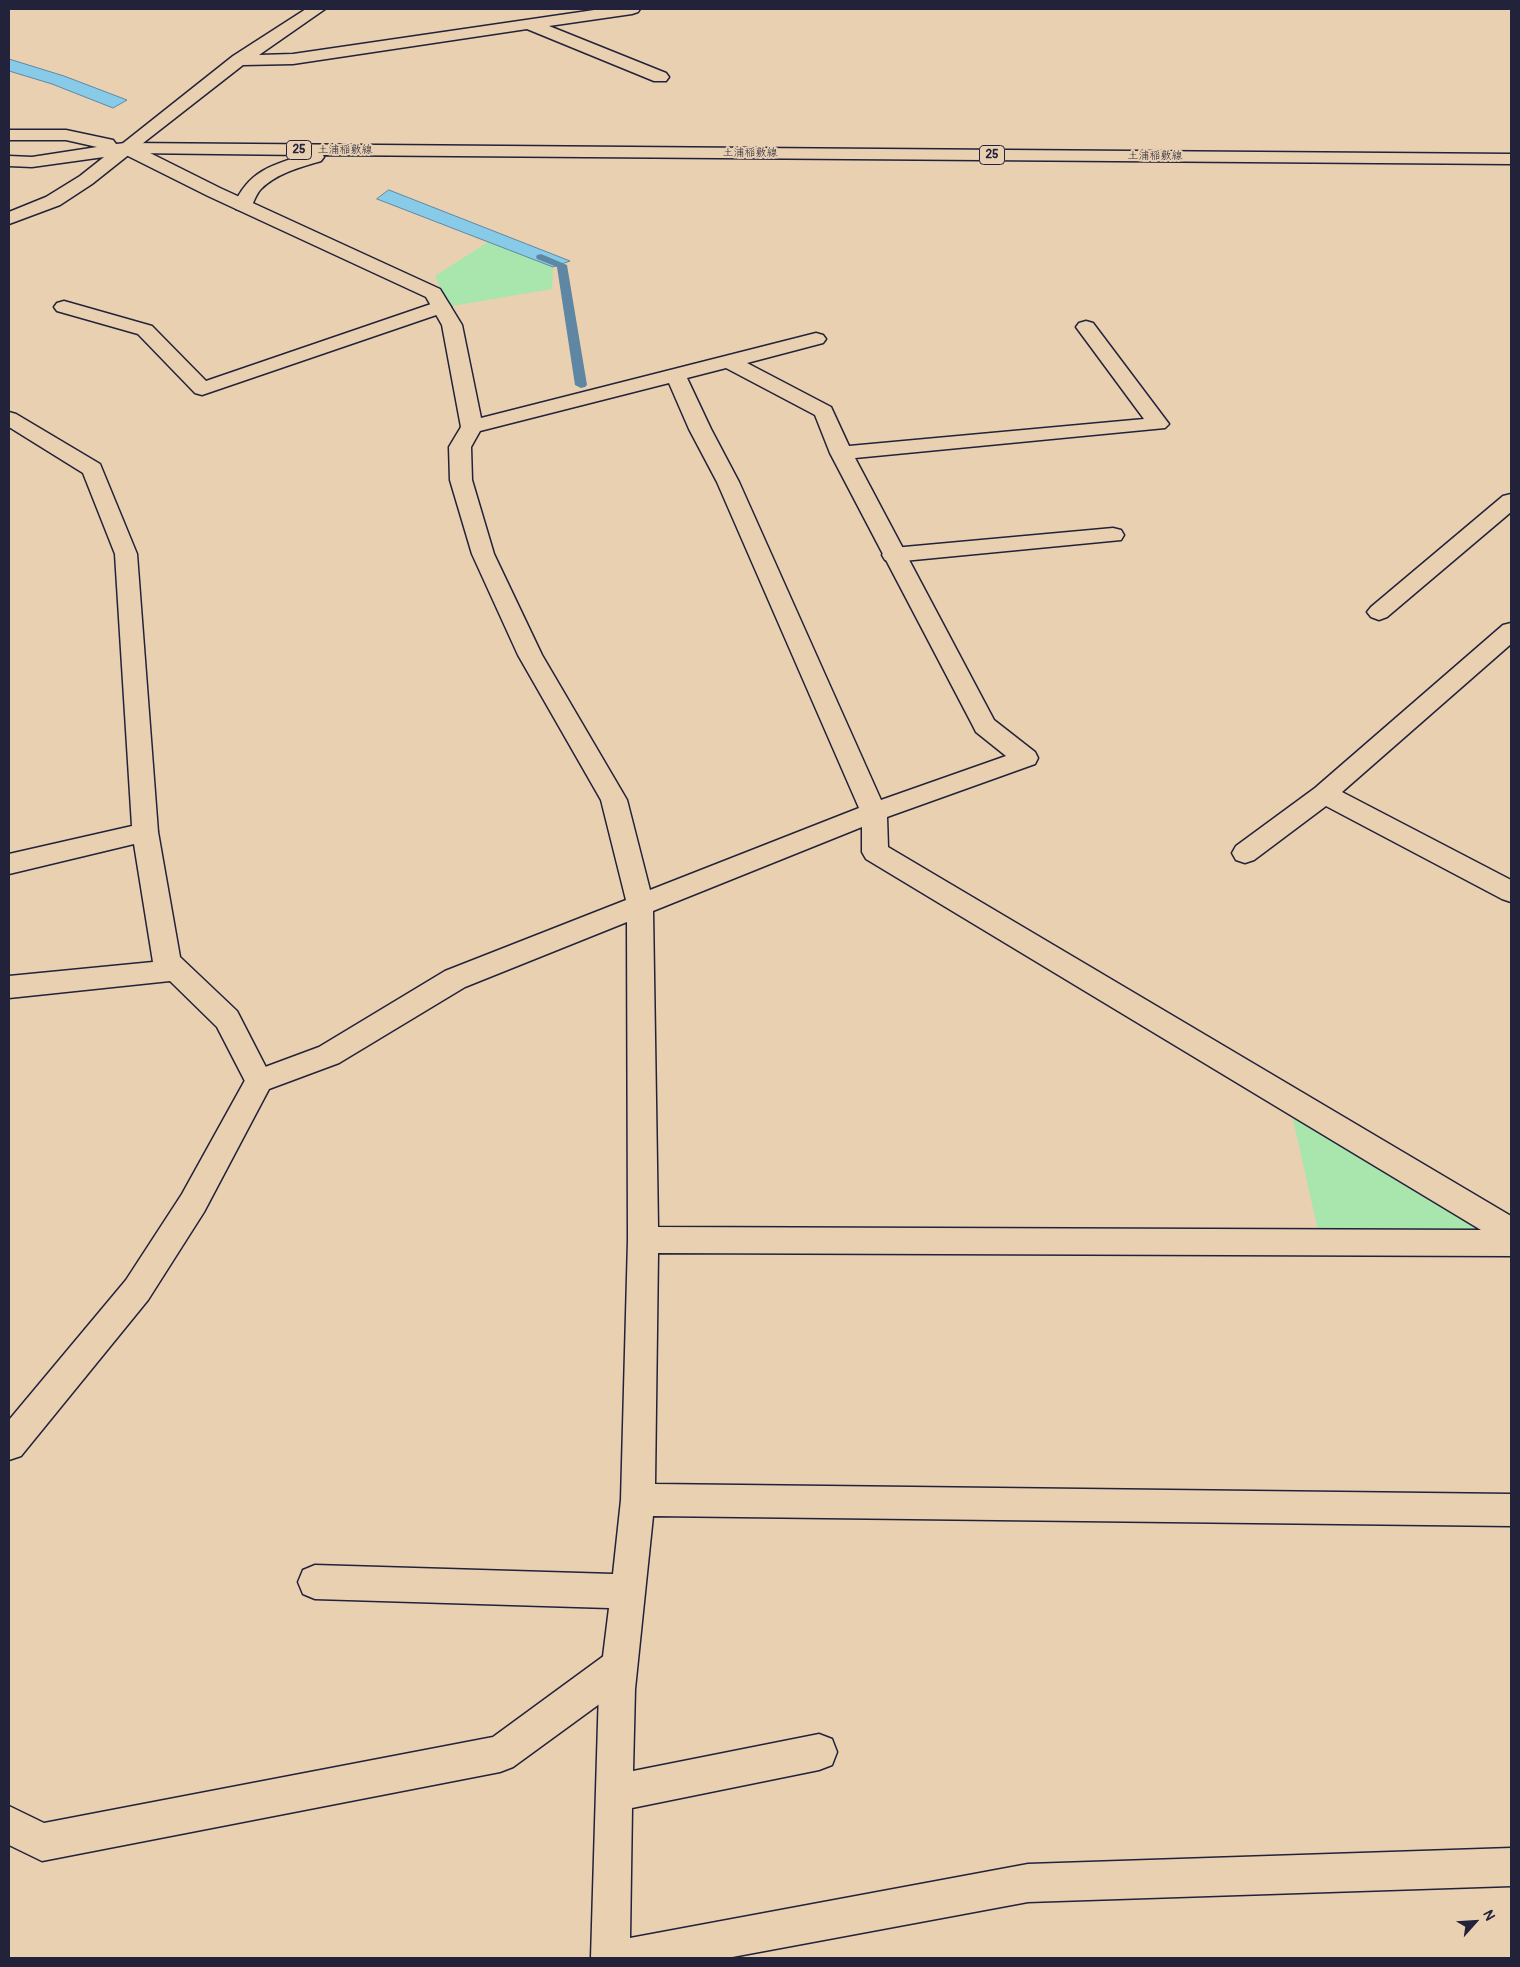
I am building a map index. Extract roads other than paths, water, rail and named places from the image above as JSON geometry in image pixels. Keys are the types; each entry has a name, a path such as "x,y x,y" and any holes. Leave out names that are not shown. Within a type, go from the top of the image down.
{"street":[{"path":"284,9 312,12"},
{"path":"239,60 293,59 532,25 586,12 632,9"},
{"path":"9,218 54,201 86,180 239,60 312,12"},
{"path":"532,25 660,77"},
{"name":"25","path":"9,135 66,135 126,148"},
{"path":"126,148 243,205 433,293 452,325 472,427 460,447 461,480 483,554 530,655 614,800 640,904 643,1240 638,1500 618,1668 610,1958"},
{"name":"25","path":"9,161 32,162 126,148"},
{"name":"土浦稲敷線","path":"126,148 1511,159"},
{"path":"243,205 246,196 254,185 280,169 325,154 364,150"},
{"path":"64,307 144,330 202,388 441,307"},
{"path":"841,453 1158,424 1086,327"},
{"path":"472,427 816,339"},
{"path":"9,1445 137,1290 193,1203 259,1081 329,1055 455,979 874,812 1026,758 985,726 893,555 841,453 824,411 730,362"},
{"path":"676,376 700,429 728,482 874,812 875,852 1511,1232"},
{"path":"9,418 92,469 126,554 145,832 167,962 227,1019 259,1081"},
{"path":"1379,612 1511,501"},
{"path":"893,555 1113,535"},
{"path":"1245,853 1324,794 1511,631"},
{"path":"1324,794 1511,892"},
{"path":"9,864 145,832"},
{"path":"9,987 176,970"},
{"path":"643,1240 1511,1243"},
{"path":"638,1500 1511,1510"},
{"path":"315,1582 627,1591"},
{"path":"9,1825 42,1842 500,1754 618,1668"},
{"path":"614,1793 819,1752"},
{"path":"625,1958 1028,1883 1511,1867"}],"water":[{"path":"9,59 64,76 127,100 113,108 52,84 9,71"},
{"path":"389,190 570,261 553,267 377,199"}],"waterway":[{"path":"541,257 562,265 581,385"}]}
